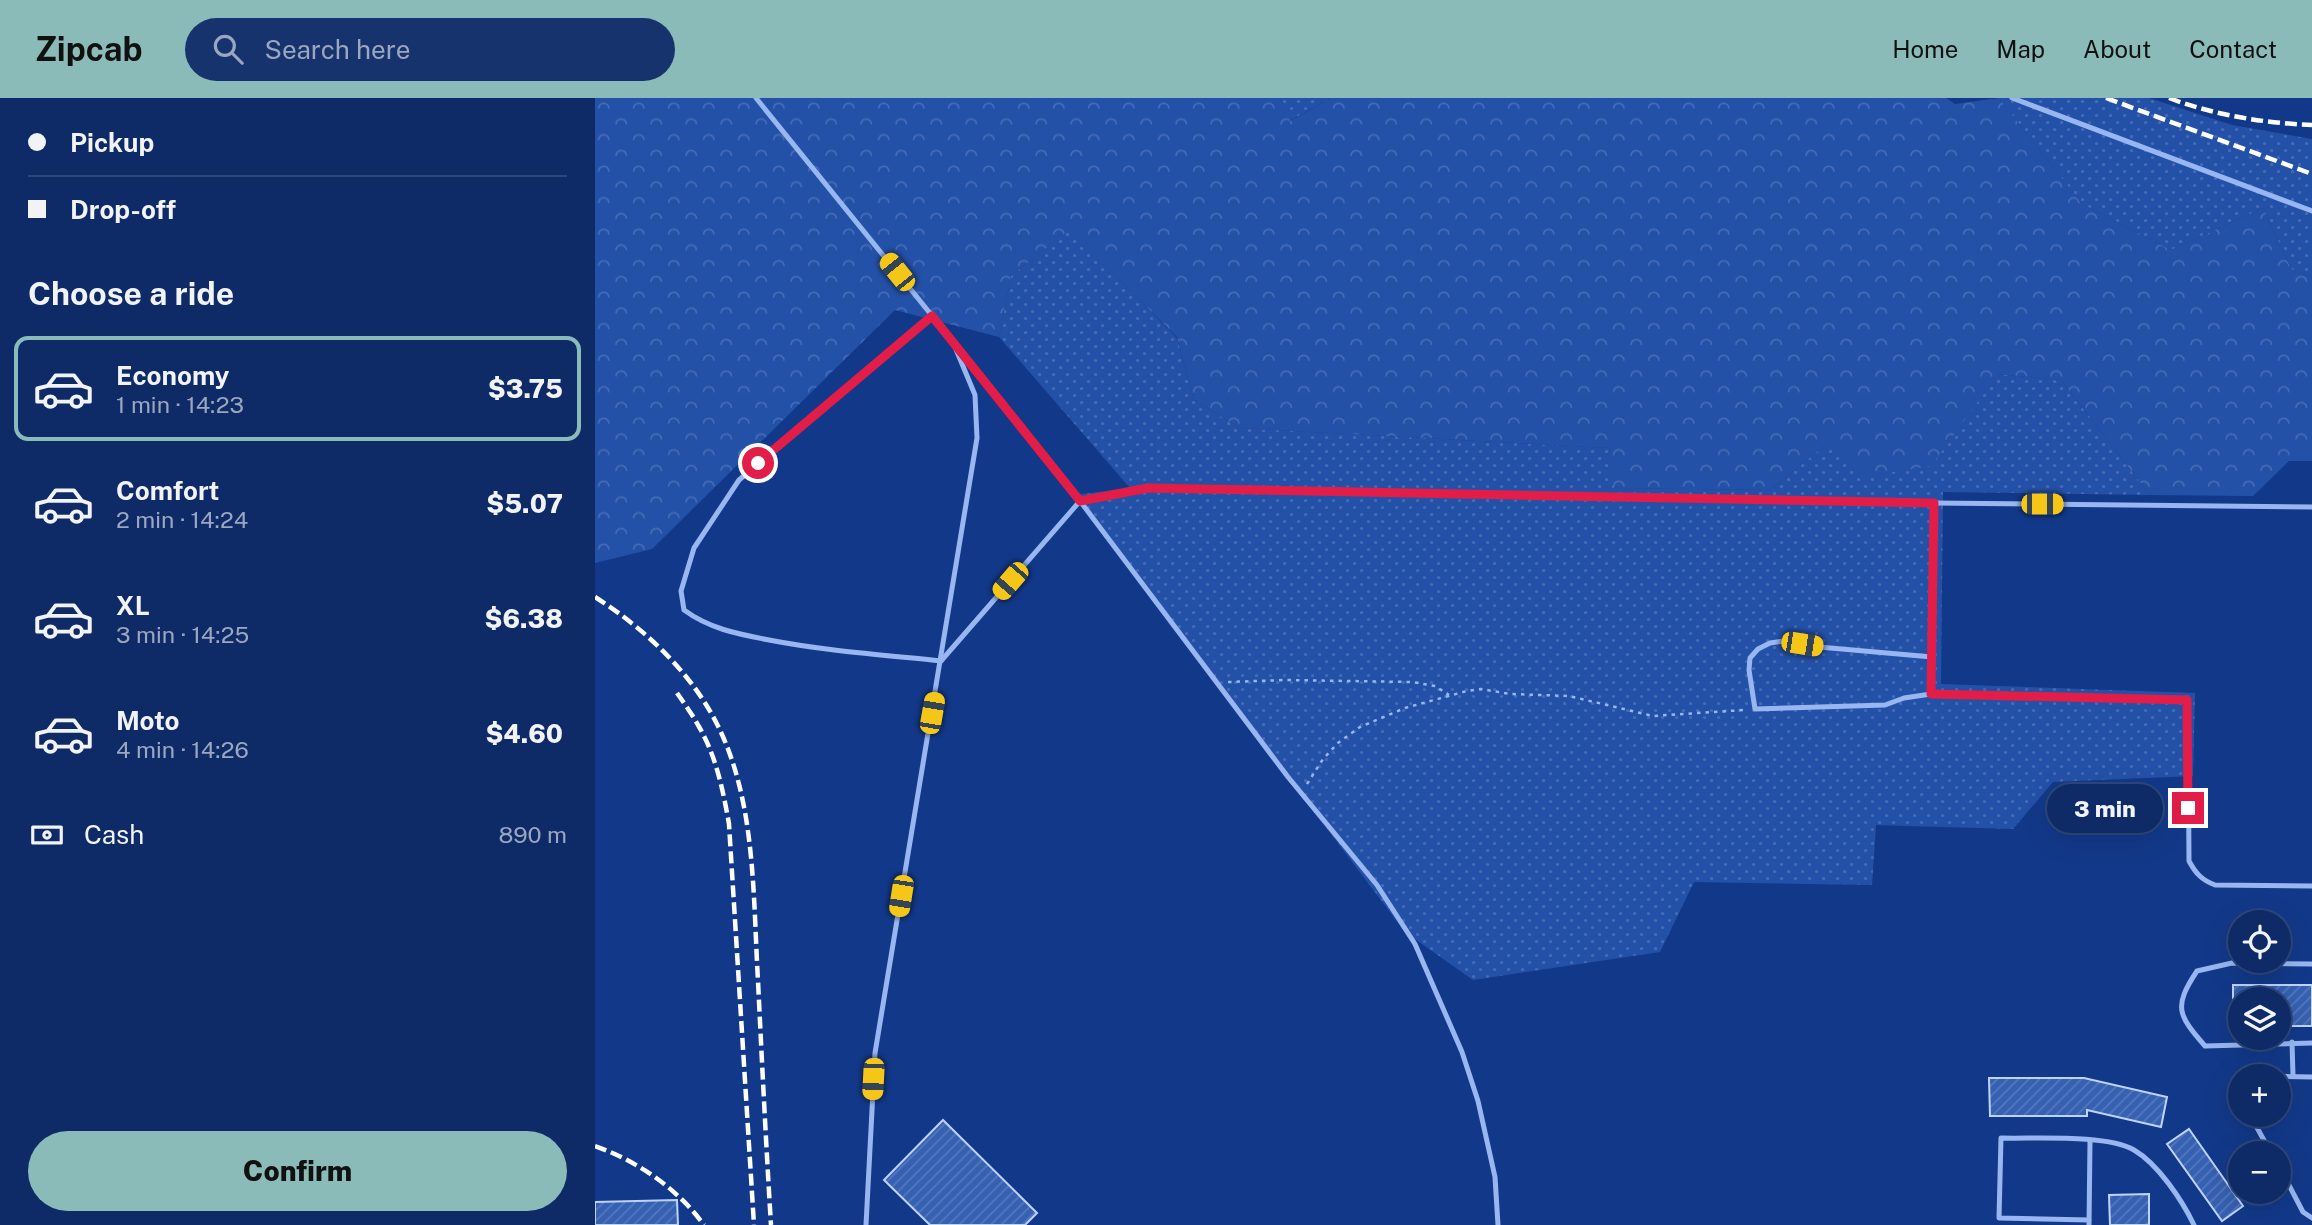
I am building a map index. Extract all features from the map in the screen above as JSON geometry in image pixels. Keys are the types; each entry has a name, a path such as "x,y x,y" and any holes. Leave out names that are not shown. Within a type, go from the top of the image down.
{"lane":[{"path":"756,98 1080,501 1303,795 1377,885 1415,944 1462,1052 1478,1101 1495,1177 1498,1225"},
{"path":"2012,98 2312,211"},
{"path":"932,316 739,480 694,548 681,591 684,610 698,621 722,631 809,648 941,661"},
{"path":"866,1225 874,1053 977,438 975,395 955,347"},
{"path":"941,661 1080,501 1148,488 1934,503 2312,507"},
{"path":"1931,694 1934,503"},
{"path":"1932,657 1819,647 1784,641 1770,643 1758,649 1750,658 1749,670 1755,709 1885,705 1904,698 1931,694 2187,700 2189,861 2195,872 2202,880 2215,885 2312,886"},
{"path":"2312,964 2231,963 2197,971 2187,986 2181,1006 2184,1023 2205,1046 2312,1043"},
{"path":"2292,1042 2293,1076 2312,1077"},
{"path":"2090,1141 2089,1223 1999,1218 2001,1138 2090,1141 2113,1143 2133,1149 2150,1162 2185,1207 2194,1225"},
{"path":"2291,1188 2304,1212 2312,1218"}],"path":[{"path":"1218,684 1285,680 1412,682 1435,686 1450,695"},
{"path":"1303,795 1310,776 1323,759 1338,743 1360,727 1405,708 1481,689 1510,694 1569,696 1653,716 1755,709"}],"green space":[{"path":"595,98 1280,98 1290,121 1331,98 1946,98 1955,104 1999,98 2082,204 2171,250 2263,208 2291,269 2312,277 2312,461 2289,461 2253,496 2150,495 2061,380 1998,374 1931,466 1862,477 1829,442 1770,490 1614,488 1609,448 1240,428 1194,400 1177,337 1069,230 1011,276 999,337 895,310 652,549 595,563"},
{"path":"1280,98 1331,98 1289,121"},
{"path":"1999,98 2149,98 2232,125 2312,139 2312,277 2291,269 2263,208 2171,250 2082,204"},
{"path":"1069,229 1177,338 1194,400 1240,428 1609,448 1615,488 1770,490 1829,442 1930,466 1997,374 2061,380 2150,495 1943,492 1941,684 2195,693 2193,776 2053,782 2013,829 1876,825 1872,885 1694,882 1660,952 1473,980 1405,932 1075,495 1130,488 999,337 1011,276"}],"building":[{"path":"2312,985 2312,1026 2291,1026 2291,987 2233,987"},
{"path":"1989,1078 2084,1078 2167,1097 2161,1127 2087,1110 2087,1116 1990,1116"},
{"path":"943,1120 1037,1213 1025,1225 930,1225 884,1180"},
{"path":"2189,1129 2228,1185 2228,1204 2243,1206 2222,1221 2167,1144"},
{"path":"2149,1194 2149,1225 2110,1225 2109,1195"},
{"path":"677,1200 678,1225 595,1225 595,1202"}],"railway":[{"path":"2106,98 2312,174"},
{"path":"2169,98 2239,117 2312,125"},
{"path":"595,597 649,637 695,688 718,726 740,787 753,884 771,1225"},
{"path":"677,693 710,748 729,824 754,1225"},
{"path":"595,1146 626,1159 655,1177 681,1199 704,1225"}],"route":[{"path":"758,463 932,316 1080,501 1148,488 1934,503 1931,694 2187,700 2188,808"}]}
